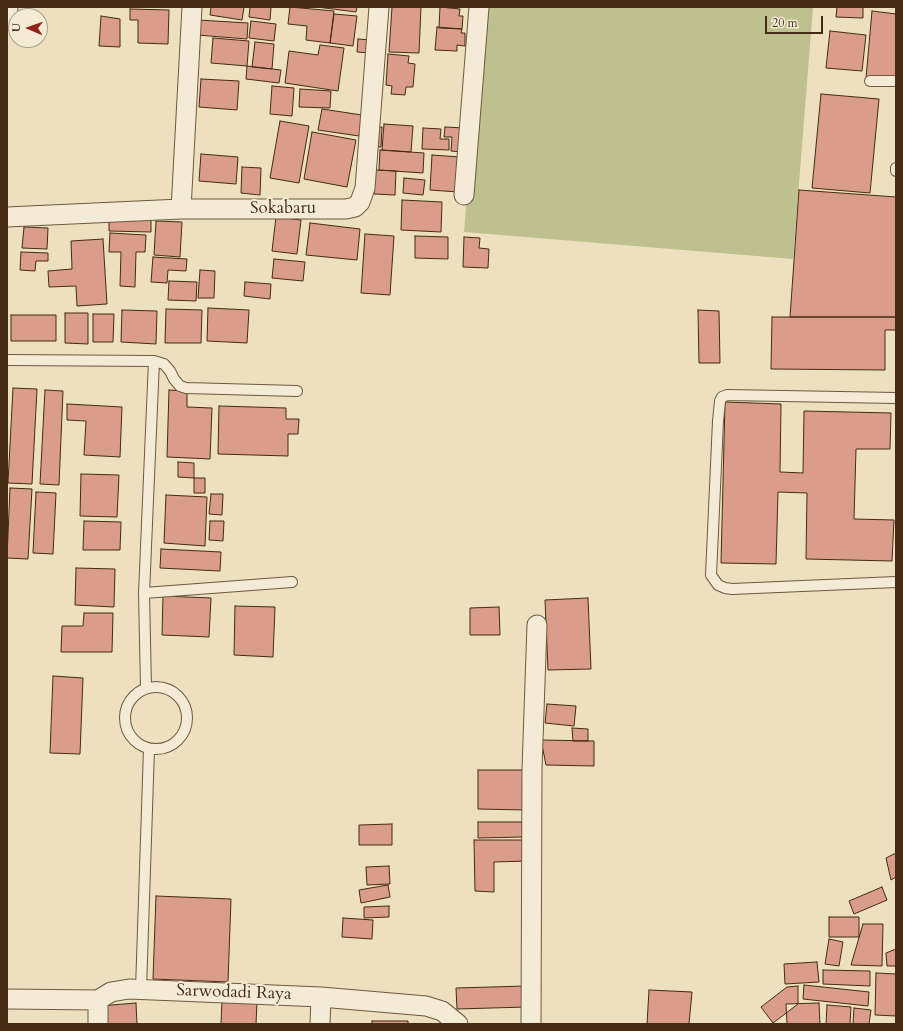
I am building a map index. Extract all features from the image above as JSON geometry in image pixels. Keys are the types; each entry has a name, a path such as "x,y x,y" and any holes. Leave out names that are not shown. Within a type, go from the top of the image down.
{"street":[{"path":"7,20 8,7"},
{"path":"181,209 192,7"},
{"name":"Sokabaru","path":"7,217 181,209 355,208 360,202 365,188 379,7"},
{"path":"464,195 479,7"},
{"path":"531,1024 532,769 538,625"},
{"name":"Sarwodadi Raya","path":"7,999 98,1000 110,992 129,989 321,997 426,1006 442,1011 458,1024"},
{"path":"320,1024 321,997"},
{"path":"98,1000 98,1024"}],"lane":[{"path":"870,80 896,81"},
{"path":"7,360 154,362 164,364 170,371 174,380 180,386 186,388 297,391"},
{"path":"146,688 144,593 154,362"},
{"path":"896,398 727,395 722,397 720,401 718,421 711,575 718,585 732,589 896,582"},
{"path":"144,593 292,582"},
{"path":"157,686 167,688 176,693 182,700 188,719 186,729 181,738 174,744 155,750 149,749 136,743 130,736 124,717 126,707 131,698 146,688 157,686"},
{"path":"141,990 149,749"}],"green space":[{"path":"482,7 813,7 793,259 464,232"}],"building":[{"path":"211,7 244,7 242,20 210,15"},
{"path":"250,7 271,7 270,20 249,17"},
{"path":"290,7 334,11 330,43 306,40 307,26 288,24"},
{"path":"317,7 357,7 356,12"},
{"path":"392,7 421,7 419,53 389,52"},
{"path":"440,7 460,9 459,16 463,16 462,29 439,28"},
{"path":"837,7 863,7 863,18 836,17"},
{"path":"130,9 169,10 168,44 138,43 138,20 130,20"},
{"path":"872,11 896,14 896,81 866,78"},
{"path":"334,14 357,16 353,46 330,43"},
{"path":"101,16 120,19 120,47 99,46"},
{"path":"198,20 248,23 247,39 197,35"},
{"path":"251,21 276,24 274,41 249,38"},
{"path":"437,27 462,29 461,33 465,33 465,46 457,45 457,51 435,50"},
{"path":"830,31 866,35 862,71 826,68"},
{"path":"213,38 249,41 247,66 211,63"},
{"path":"358,39 371,40 370,53 357,52"},
{"path":"255,42 274,44 272,69 252,67"},
{"path":"320,45 344,48 338,91 285,83 289,51 318,55"},
{"path":"388,54 409,56 408,63 415,64 413,87 406,87 405,95 391,94 392,86 386,85"},
{"path":"247,66 281,70 279,83 246,79"},
{"path":"201,79 239,81 237,110 199,107"},
{"path":"272,86 294,88 292,116 270,114"},
{"path":"300,89 331,91 330,108 299,107"},
{"path":"821,94 879,99 870,193 812,188"},
{"path":"322,109 362,115 359,136 318,130"},
{"path":"280,121 309,126 299,183 270,178"},
{"path":"384,124 413,126 411,152 382,150"},
{"path":"372,127 382,127 381,147 371,147"},
{"path":"445,127 464,128 462,152 451,151 452,137 444,137"},
{"path":"423,128 441,129 440,139 449,139 449,150 422,149"},
{"path":"312,132 356,140 347,187 304,179"},
{"path":"380,150 424,153 423,173 379,170"},
{"path":"201,154 238,157 236,184 199,181"},
{"path":"432,155 460,157 458,192 430,190"},
{"path":"242,167 261,168 260,195 241,193"},
{"path":"375,170 396,171 395,195 374,194"},
{"path":"404,178 425,180 423,195 403,193"},
{"path":"799,190 896,197 896,317 790,317"},
{"path":"402,200 442,202 441,232 401,230"},
{"path":"109,214 151,215 151,232 109,231"},
{"path":"276,217 301,220 297,254 272,251"},
{"path":"156,221 182,222 180,257 154,255"},
{"path":"310,223 360,229 357,260 306,255"},
{"path":"24,227 48,228 47,249 22,248"},
{"path":"110,233 146,235 145,252 136,252 135,287 120,286 121,252 109,252"},
{"path":"365,234 394,236 390,295 361,293"},
{"path":"415,236 448,237 448,259 415,258"},
{"path":"464,237 480,238 479,248 489,249 488,268 463,267"},
{"path":"103,239 107,304 77,306 76,286 49,287 48,271 72,269 71,241"},
{"path":"21,252 48,253 48,261 36,261 35,271 20,270"},
{"path":"153,257 187,259 186,271 168,270 167,283 151,282"},
{"path":"274,259 305,262 303,281 272,278"},
{"path":"200,270 215,271 214,298 198,298"},
{"path":"169,281 197,282 196,301 168,300"},
{"path":"245,282 271,284 270,299 244,296"},
{"path":"208,308 249,310 247,343 207,341"},
{"path":"166,309 202,310 201,343 165,343"},
{"path":"122,310 157,311 156,344 121,342"},
{"path":"698,310 719,311 720,363 699,363"},
{"path":"65,313 88,313 88,344 65,343"},
{"path":"93,314 114,314 113,342 93,342"},
{"path":"11,315 56,315 56,341 11,341"},
{"path":"772,317 896,317 896,330 885,330 885,370 771,369"},
{"path":"13,388 37,389 32,484 8,483"},
{"path":"45,390 63,391 59,485 40,484"},
{"path":"169,390 187,391 187,407 212,408 210,459 167,457"},
{"path":"725,402 781,404 780,472 803,473 804,411 891,413 890,449 856,449 854,519 894,520 892,561 806,559 807,493 778,492 776,564 721,563"},
{"path":"67,404 122,407 120,457 84,455 86,421 67,420"},
{"path":"219,406 286,408 286,419 299,419 298,434 288,434 288,456 218,454"},
{"path":"178,462 194,463 194,478 178,477"},
{"path":"81,474 119,475 117,517 80,516"},
{"path":"194,478 205,478 205,493 194,493"},
{"path":"10,488 32,489 28,559 7,558"},
{"path":"36,492 56,493 53,554 33,553"},
{"path":"211,494 223,494 222,515 209,514"},
{"path":"166,495 207,497 205,546 164,543"},
{"path":"84,521 121,522 120,550 83,550"},
{"path":"210,521 224,521 223,541 209,540"},
{"path":"161,549 221,552 220,571 160,568"},
{"path":"76,568 115,569 114,607 75,605"},
{"path":"163,596 211,598 209,637 162,635"},
{"path":"588,598 591,669 548,670 545,600"},
{"path":"235,606 275,607 273,657 234,655"},
{"path":"499,607 500,635 470,635 470,608"},
{"path":"84,613 113,613 112,652 61,652 62,626 83,626"},
{"path":"53,676 83,678 80,754 50,753"},
{"path":"547,704 576,706 574,726 545,723"},
{"path":"572,728 588,729 588,741 573,741"},
{"path":"541,740 594,741 594,766 546,765"},
{"path":"478,770 527,770 526,810 478,809"},
{"path":"478,822 523,822 523,837 478,838"},
{"path":"392,824 392,845 359,845 359,825"},
{"path":"474,840 528,840 528,861 494,862 494,892 475,891"},
{"path":"896,853 896,877 891,880 886,858"},
{"path":"389,866 390,884 367,885 366,867"},
{"path":"388,885 390,897 361,903 359,890"},
{"path":"882,887 887,900 854,914 849,901"},
{"path":"156,896 231,899 228,982 153,979"},
{"path":"389,906 389,917 364,918 364,907"},
{"path":"829,917 859,917 859,937 829,937"},
{"path":"343,918 373,920 372,939 342,937"},
{"path":"863,924 883,924 882,966 851,965"},
{"path":"829,939 843,942 839,966 825,964"},
{"path":"896,949 896,966 887,966 886,953"},
{"path":"817,962 819,982 785,984 784,964"},
{"path":"823,970 870,971 870,986 823,984"},
{"path":"876,973 896,974 896,1016 875,1015"},
{"path":"804,985 869,992 868,1006 803,999"},
{"path":"526,986 526,1007 457,1009 456,988"},
{"path":"798,986 798,1004 773,1023 761,1007 787,987"},
{"path":"649,990 692,992 689,1024 647,1024"},
{"path":"222,1000 257,1002 256,1024 221,1024"},
{"path":"136,1003 137,1024 102,1024 100,1006"},
{"path":"819,1003 820,1024 787,1024 786,1004"},
{"path":"827,1005 851,1007 850,1024 826,1024"},
{"path":"854,1008 871,1010 869,1024 853,1024"},
{"path":"372,1021 408,1021 408,1024 372,1024"}]}
